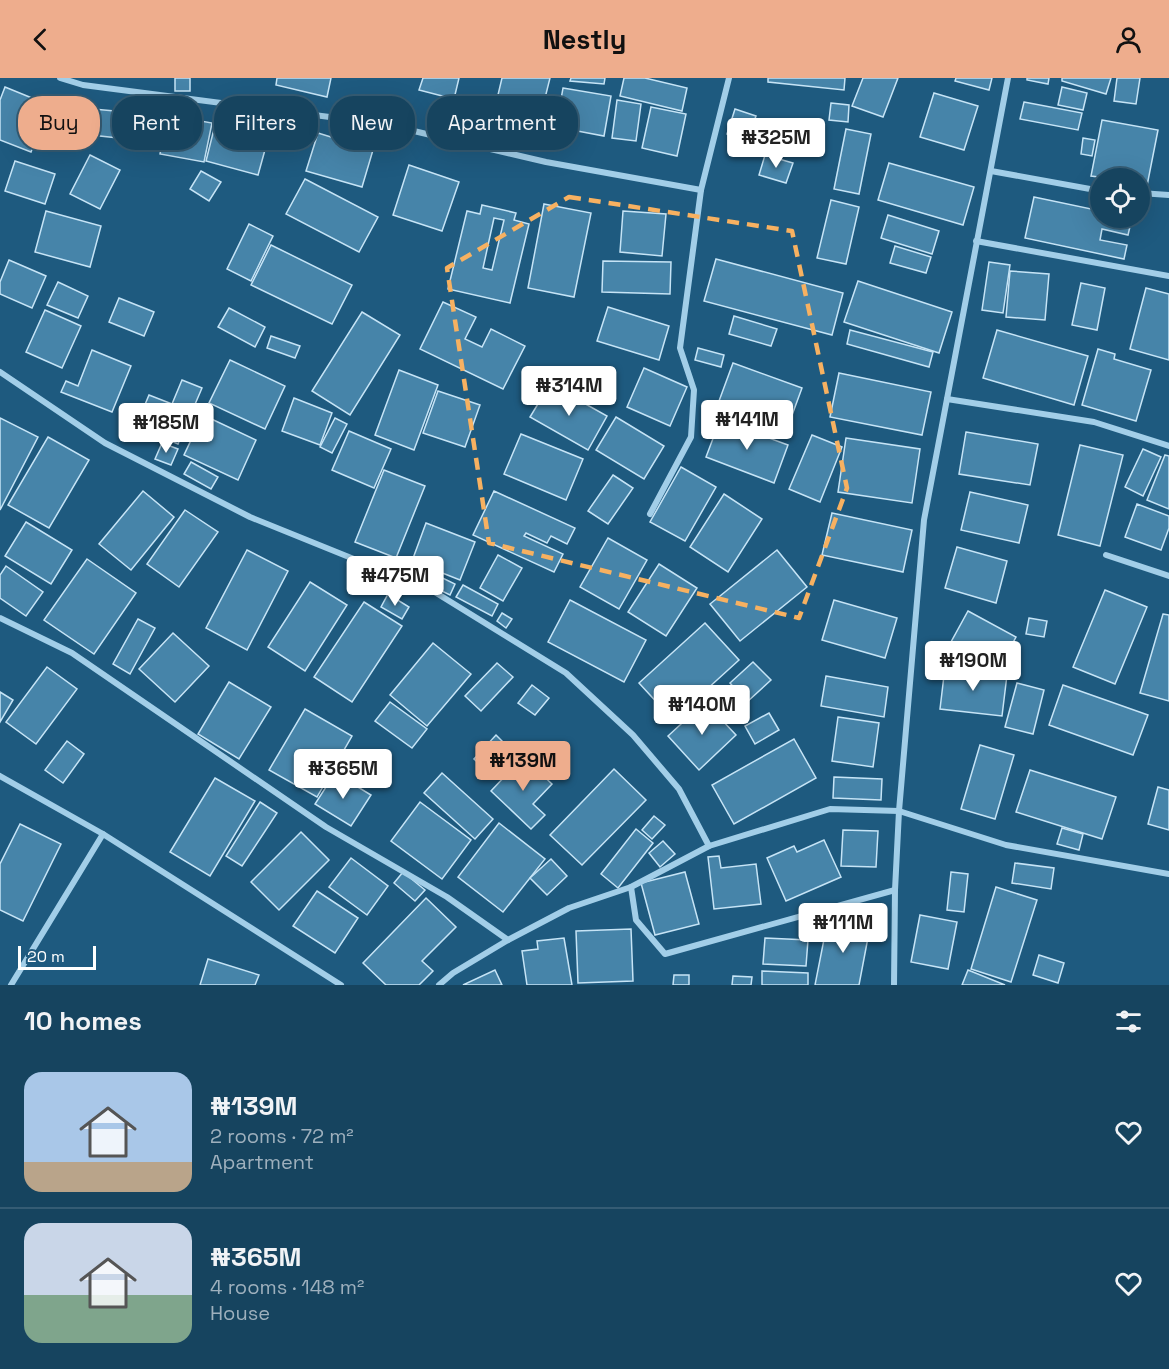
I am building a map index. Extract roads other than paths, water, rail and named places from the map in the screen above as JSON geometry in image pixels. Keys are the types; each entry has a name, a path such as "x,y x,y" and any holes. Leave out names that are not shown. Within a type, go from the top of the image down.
{"street":[{"path":"60,78 83,85 384,124 546,162 701,190"},
{"path":"650,514 691,437 694,390 680,348 701,190 729,78"},
{"path":"894,985 898,811 924,520 1008,78"},
{"path":"991,171 1090,189"},
{"path":"1150,194 1169,195"},
{"path":"976,241 1169,276"},
{"path":"0,372 105,443 250,517 434,591 566,673 633,735 679,789 709,846"},
{"path":"947,399 1094,422 1169,446"},
{"path":"1106,555 1169,576"},
{"path":"0,618 72,652 326,827 447,897 508,940"},
{"path":"0,776 103,834 341,985"},
{"path":"439,985 453,973 508,940 569,908 631,887 709,846 830,808 898,811 1006,845 1169,874"},
{"path":"11,985 103,834"},
{"path":"631,887 636,920 665,954 895,890"}]}
